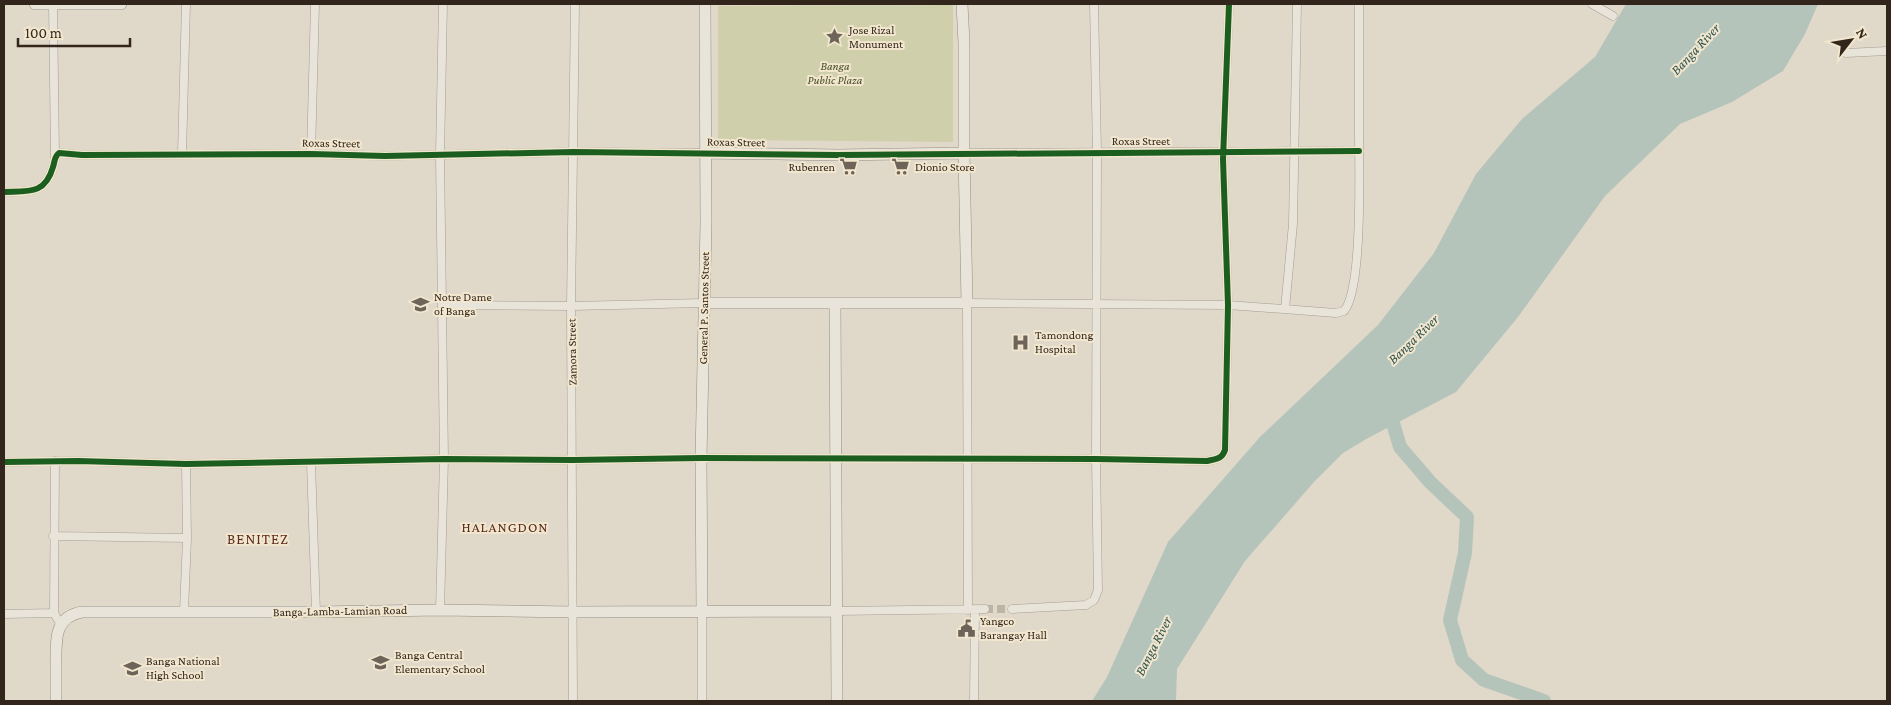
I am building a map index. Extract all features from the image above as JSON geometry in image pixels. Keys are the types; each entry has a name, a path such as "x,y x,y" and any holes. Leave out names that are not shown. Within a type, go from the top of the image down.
{"main road":[{"path":"35,4 121,4"},
{"name":"General P. Santos Street","path":"702,612 701,458 706,223 705,4"},
{"path":"704,303 967,303 962,4"},
{"name":"Roxas Street","path":"705,152 828,154 964,153"},
{"path":"835,303 837,701"},
{"name":"Banga-Lamba-Lamian Road","path":"61,624 70,615 82,612 440,610 573,612 836,611"},
{"path":"56,701 56,635 61,624"}],"street":[{"path":"4,192 34,190 43,186 50,178 55,157 53,4"},
{"path":"182,154 186,4"},
{"path":"311,154 315,4"},
{"path":"440,610 444,459 440,155 443,4"},
{"name":"Zamora Street","path":"572,701 573,460 571,306 575,4"},
{"path":"1012,609 1079,607 1090,603 1097,595 1097,152 1094,4"},
{"path":"4,462 55,461 186,464 444,459 1096,458 1207,461 1217,459 1223,455 1225,450 1228,305 1223,159 1229,4"},
{"path":"1285,309 1293,224 1297,4"},
{"path":"974,701 967,303 1228,305 1336,313 1344,311 1349,304 1354,281 1358,240 1359,4"},
{"path":"1592,4 1613,16"},
{"path":"1846,53 1887,51"},
{"name":"Roxas Street","path":"55,157 59,153 113,155 311,154 385,156 574,152 705,152"},
{"name":"Roxas Street","path":"964,153 1359,152"},
{"path":"442,305 571,306 704,303"},
{"path":"55,461 53,536 54,614 61,624"},
{"path":"311,462 316,612"},
{"path":"184,611 187,538 186,464"},
{"path":"53,536 187,538"},
{"path":"836,611 985,609"},
{"path":"702,612 702,701"},
{"path":"4,614 54,614"}],"green space":[{"name":"Banga Public Plaza","path":"953,5 953,142 718,140 718,6"}],"water":[{"name":"Banga River","path":"1626,4 1818,4 1805,34 1783,71 1732,102 1680,124 1605,196 1518,317 1456,392 1343,453 1314,482 1245,561 1177,669 1176,701 1092,701 1107,677 1168,542 1260,437 1378,325 1434,253 1476,174 1522,119 1595,57"}],"waterway":[{"path":"1388,406 1400,447 1430,482 1467,517 1465,553 1450,620 1462,660 1484,680 1544,701"}],"tunnel":[{"path":"985,609 1012,609"}],"cycle path":[{"path":"4,462 78,461 186,464 444,459 573,460 701,458 1207,461 1218,458 1225,450 1228,305 1223,159 1229,4"},
{"path":"4,192 28,191 40,187 50,176 55,158 59,153 82,155 311,154 385,156 574,152 838,155 1359,151"}],"place":[{"name":"Jose Rizal Monument","path":"835,37"},
{"name":"Rubenren","path":"849,167"},
{"name":"Dionio Store","path":"901,167"},
{"name":"Notre Dame of Banga","path":"420,304"},
{"name":"Tamondong Hospital","path":"1021,342"},
{"name":"Yangco Barangay Hall","path":"966,628"},
{"name":"Banga Central Elementary School","path":"381,662"},
{"name":"Banga National High School","path":"132,668"}],"district":[{"name":"HALANGDON","path":"505,527"},
{"name":"BENITEZ","path":"258,539"}]}
